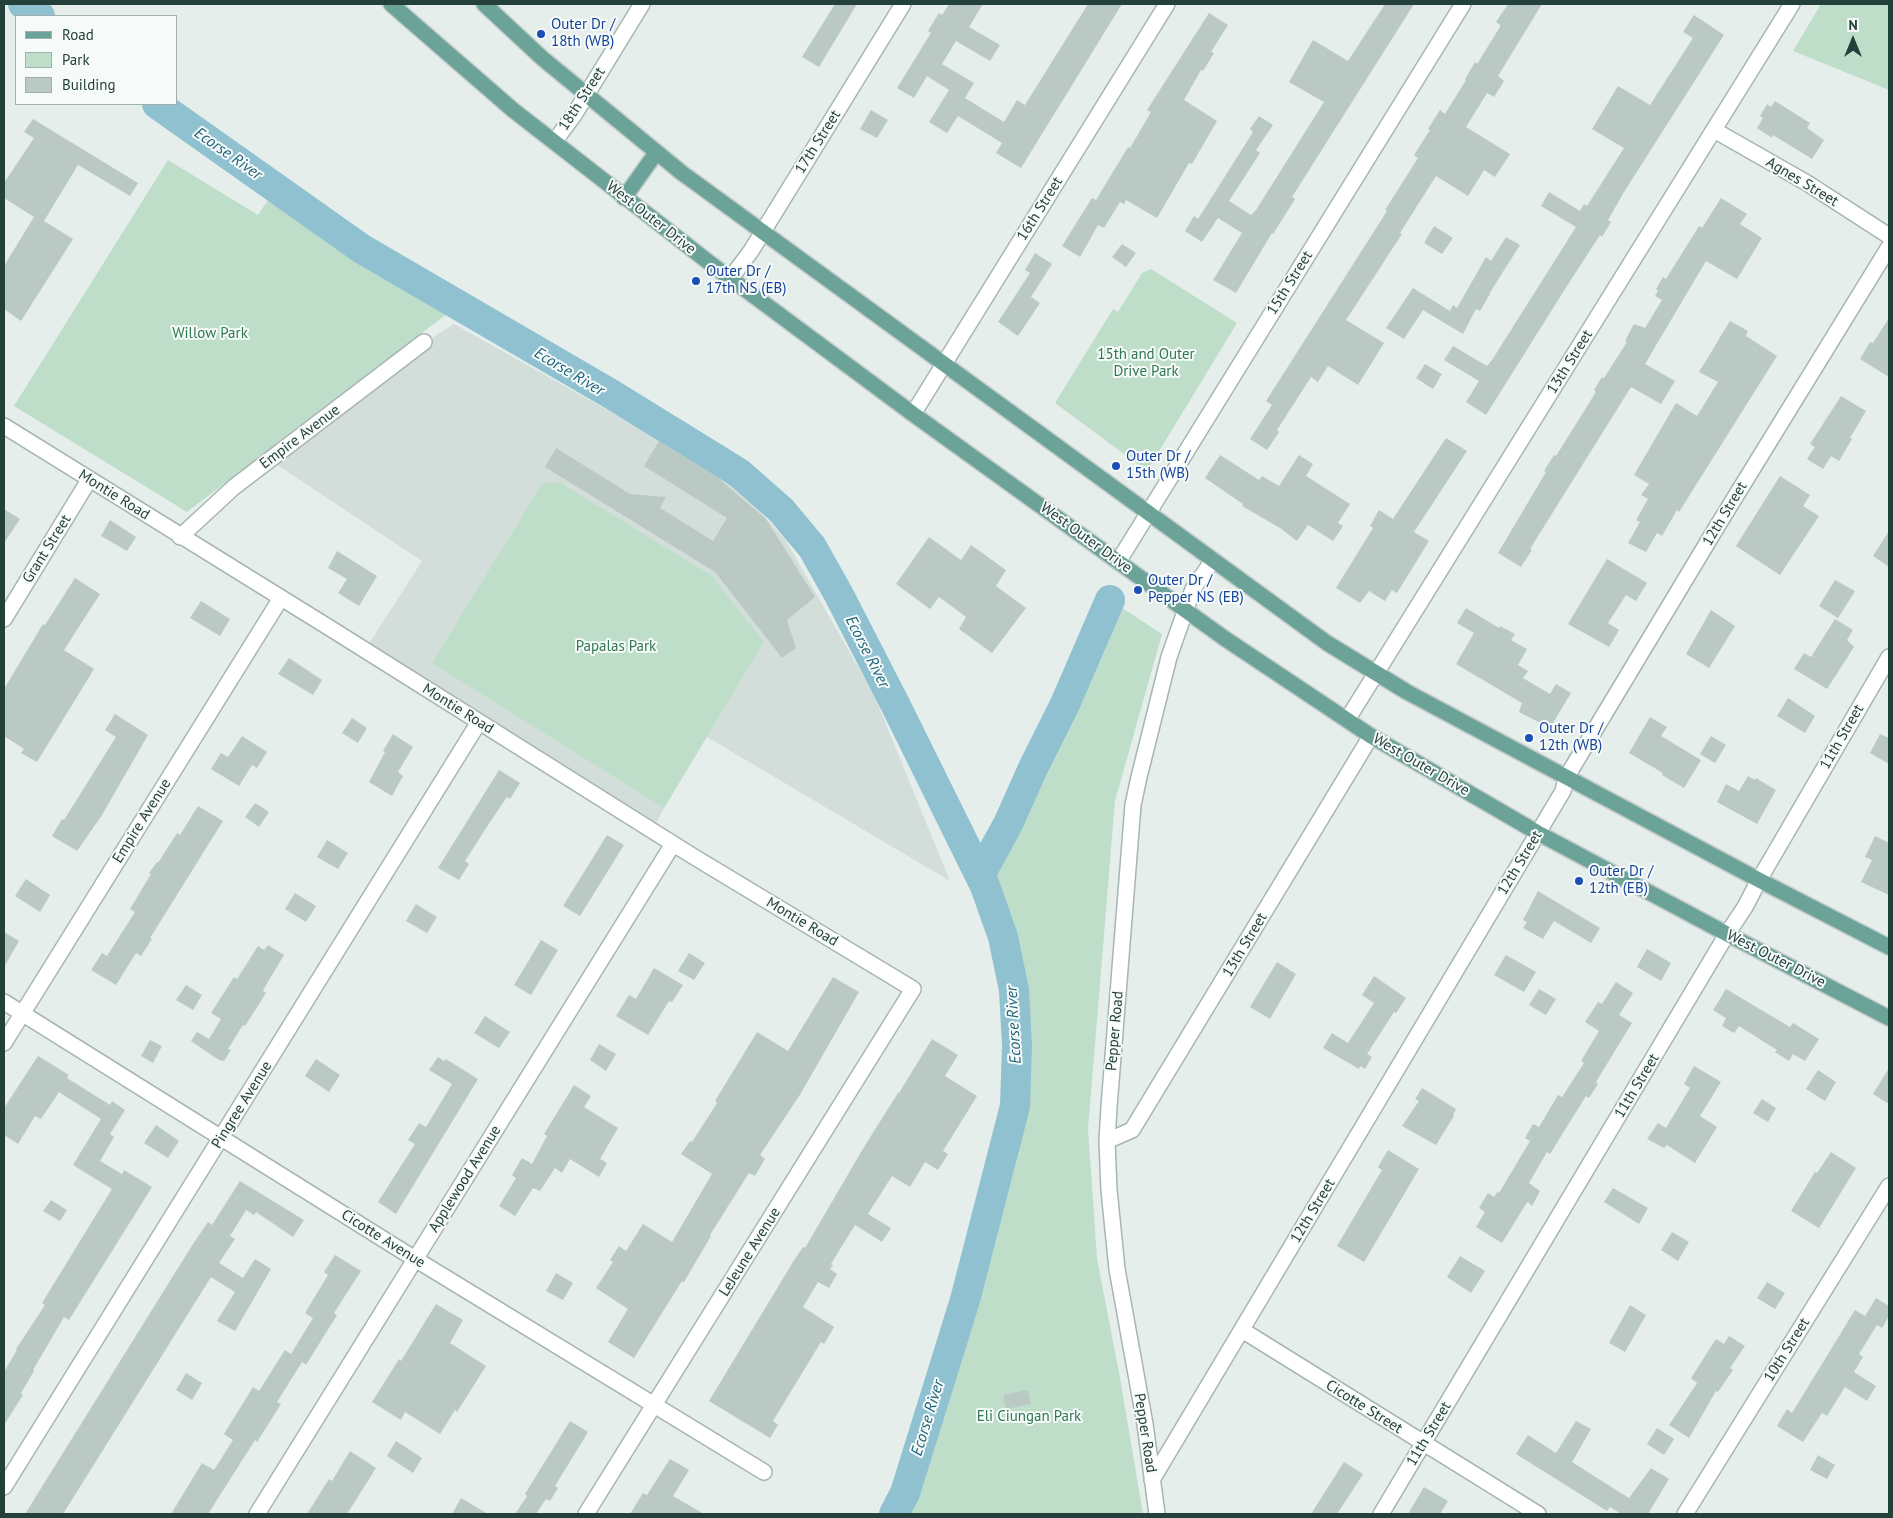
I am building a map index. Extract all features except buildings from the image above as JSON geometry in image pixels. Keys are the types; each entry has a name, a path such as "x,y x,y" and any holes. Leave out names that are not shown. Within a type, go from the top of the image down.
{"main road":[{"name":"West Outer Drive","path":"390,4 514,110 624,198 730,279 913,414 1224,638 1371,736 1538,833 1889,1018"},
{"path":"484,4 542,58 656,153 1327,643 1407,692 1566,778 1889,947"},
{"path":"624,198 656,153"}],"street":[{"name":"18th Street","path":"554,142 586,95 642,4"},
{"name":"17th Street","path":"730,279 762,232 903,4"},
{"name":"16th Street","path":"913,414 1167,4"},
{"name":"15th Street","path":"1118,562 1462,4"},
{"name":"13th Street","path":"1347,720 1792,4"},
{"name":"Agnes Street","path":"1714,130 1807,183 1889,236"},
{"name":"12th Street","path":"1152,1480 1563,791 1566,778 1718,525 1889,247"},
{"name":"Empire Avenue","path":"180,537 234,487 424,342"},
{"name":"Montie Road","path":"4,426 673,844 913,989"},
{"name":"Grant Street","path":"4,619 89,480"},
{"name":"Pepper Road","path":"1157,1514 1145,1424 1117,1269 1109,1190 1107,1141 1133,805 1169,657 1193,589 1213,560"},
{"name":"Empire Avenue","path":"4,1043 281,598"},
{"name":"11th Street","path":"1381,1514 1727,934 1745,907 1889,657"},
{"name":"Pingree Avenue","path":"4,1486 479,722"},
{"name":"13th Street","path":"1107,1141 1132,1130 1371,736"},
{"name":"Applewood Avenue","path":"257,1514 673,844"},
{"name":"LeJeune Avenue","path":"586,1514 913,989"},
{"name":"Cicotte Avenue","path":"4,1002 416,1259 764,1472"},
{"name":"10th Street","path":"1685,1514 1889,1186"},
{"name":"Cicotte Street","path":"1242,1330 1538,1514"}],"shaded area":[{"path":"454,324 702,463 743,493 785,539 874,695 950,881 707,737 652,831 365,650 422,561 270,460 424,343"}],"green space":[{"path":"1821,4 1889,4 1889,90 1793,51"},
{"name":"Willow Park","path":"168,160 258,215 274,191 456,307 187,512 14,406"},
{"name":"15th and Outer Drive Park","path":"1151,269 1237,323 1147,471 1055,403 1113,309 1118,312 1142,273"},
{"name":"Papalas Park","path":"559,482 712,576 764,642 664,808 432,663 542,484"},
{"name":"Eli Ciungan Park","path":"1110,600 1162,634 1115,801 1088,1129 1097,1258 1143,1514 894,1514 905,1493 965,1300 1015,1106 1017,1046 1014,990 1003,937 980,875 1008,824 1065,704"}],"waterway":[{"name":"Ecorse River","path":"23,4 39,15"},
{"name":"Ecorse River","path":"158,105 362,249 611,394 739,473 781,510 812,547 839,595 985,886 1003,937 1014,990 1017,1046 1015,1106 965,1300 905,1493 894,1514"},
{"path":"980,875 1008,824 1065,704 1110,600"}],"place":[{"name":"Outer Dr / 18th (WB)","path":"541,34"},
{"name":"Outer Dr / 17th NS (EB)","path":"696,281"},
{"name":"Outer Dr / 15th (WB)","path":"1116,466"},
{"name":"Outer Dr / Pepper NS (EB)","path":"1138,590"},
{"name":"Outer Dr / 12th (WB)","path":"1529,738"},
{"name":"Outer Dr / 12th (EB)","path":"1579,881"}]}
